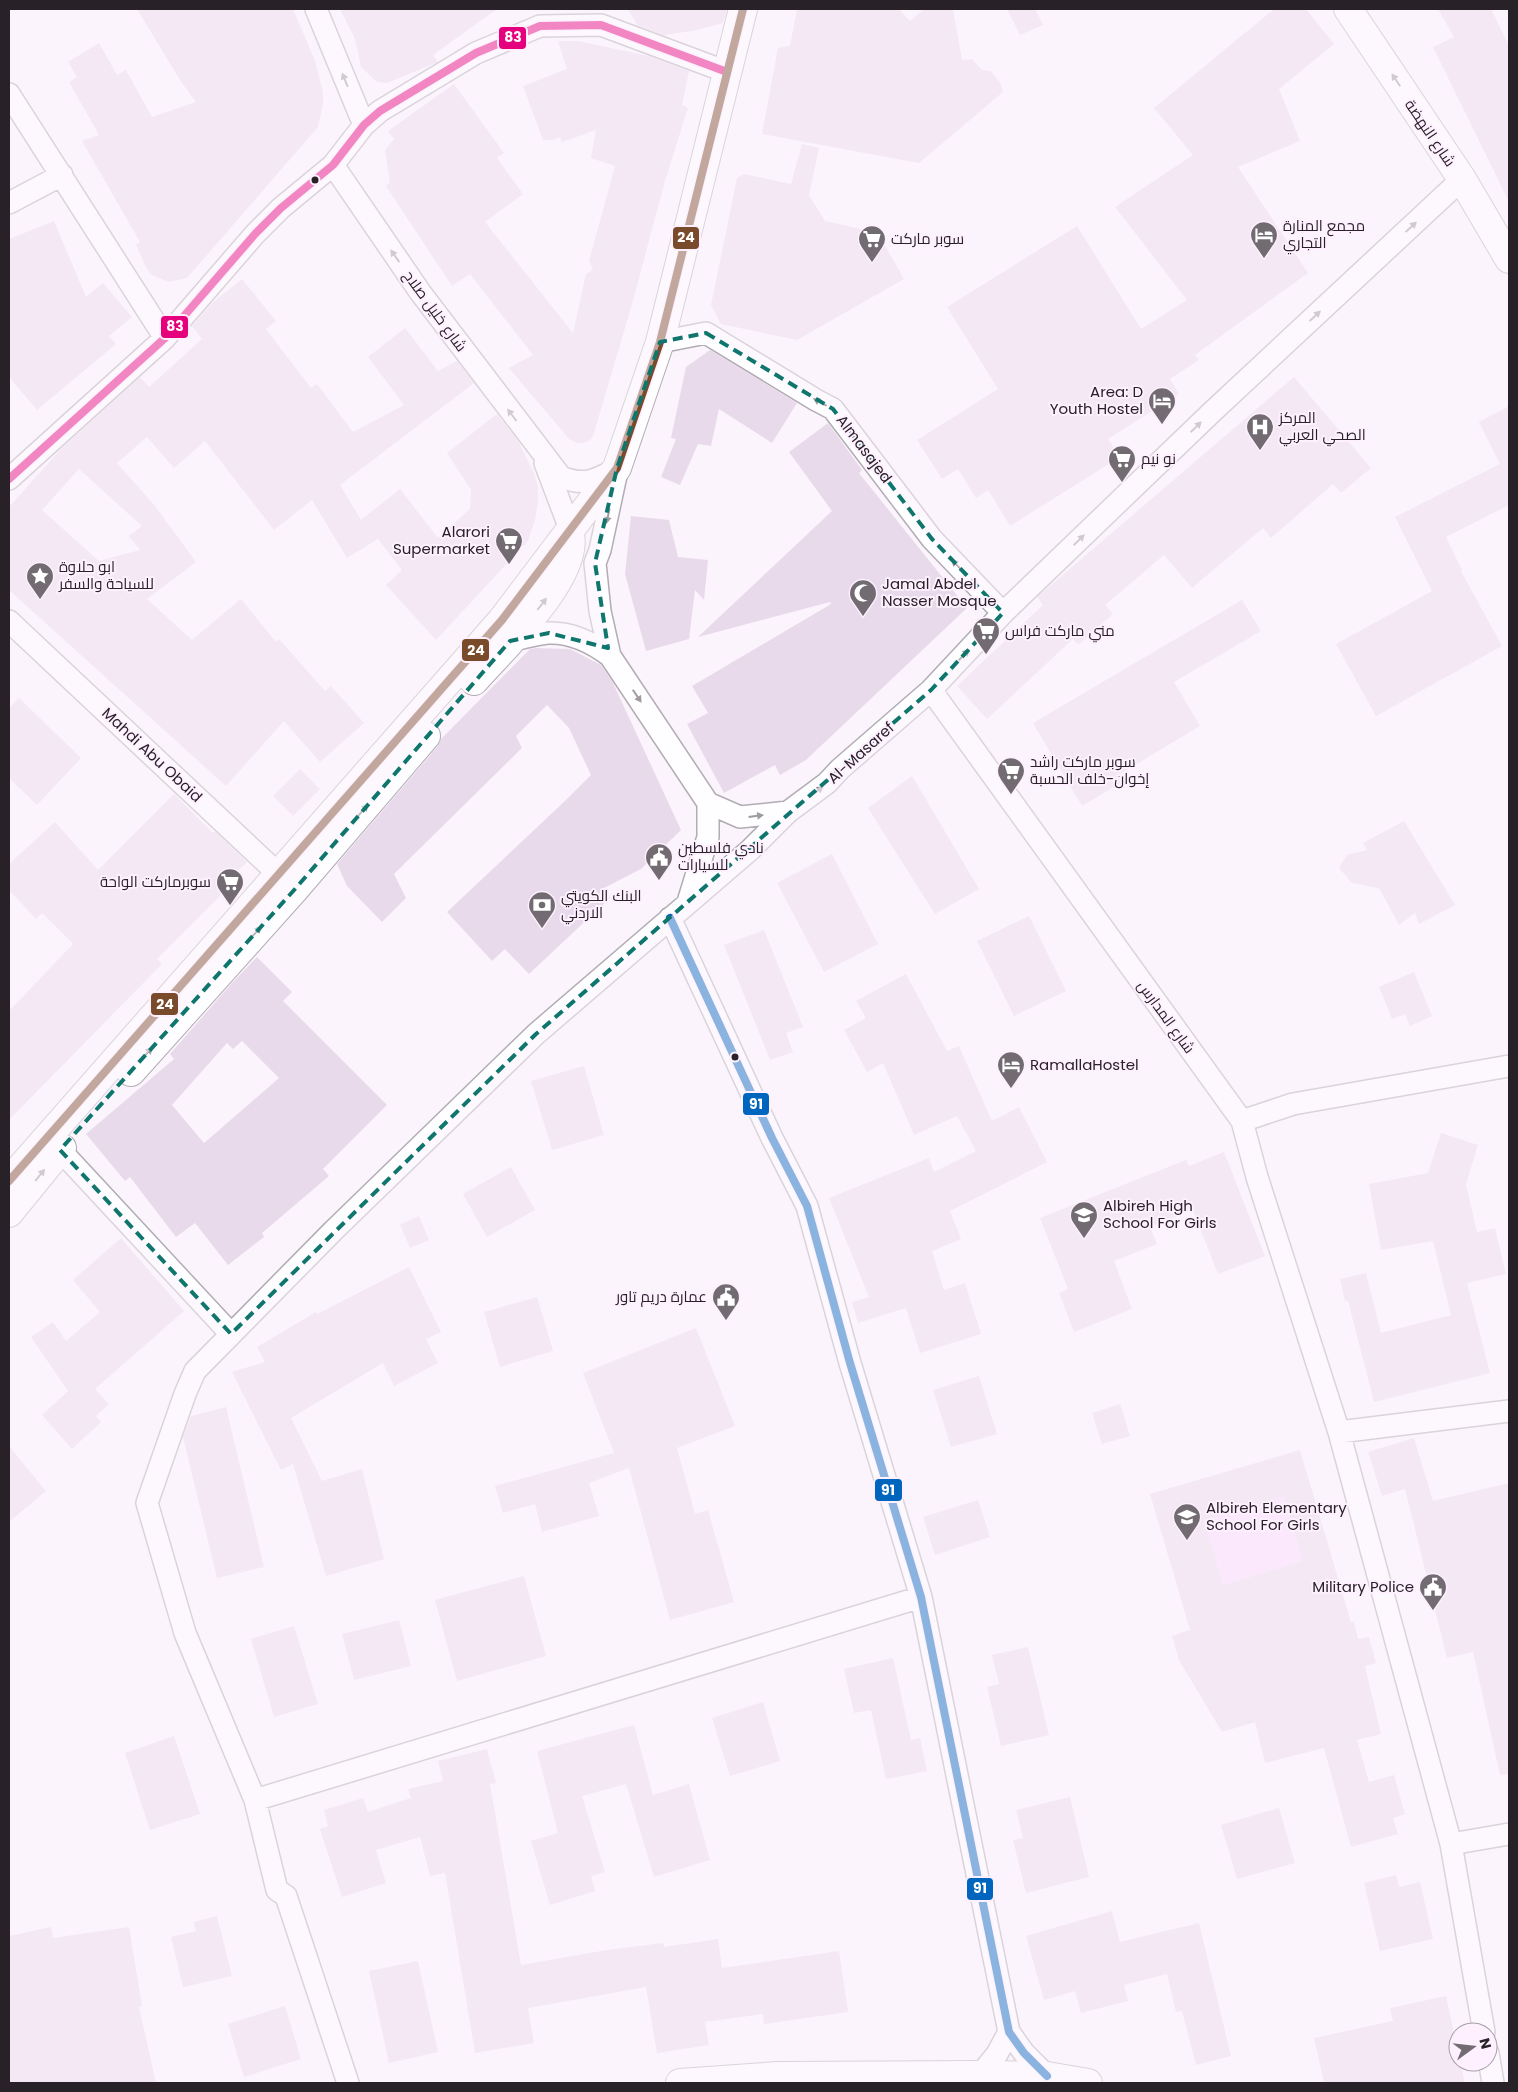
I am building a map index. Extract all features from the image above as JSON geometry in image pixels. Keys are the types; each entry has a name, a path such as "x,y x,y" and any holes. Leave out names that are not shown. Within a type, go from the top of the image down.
{"main road":[{"path":"287,882 502,620 617,468 660,342 743,9"},
{"name":"شارع النهضة","path":"1348,9 1462,179 1509,259"},
{"path":"10,1209 50,1148 287,882 525,626 552,591 564,569 571,542 569,532"},
{"path":"9,1181 50,1148"},
{"path":"680,2083 777,2076 980,2075 1048,2076 1088,2083"}],"street":[{"path":"316,9 364,125"},
{"path":"9,479 165,338 262,227 281,208 332,165 364,125 380,110 476,53 540,26 600,17 727,72"},
{"path":"9,94 165,338"},
{"name":"شارع خليل صلاح","path":"332,165 420,292 542,454"},
{"path":"9,203 62,175"},
{"name":"Al-Masaref","path":"348,2083 286,1896 277,1890 255,1800 185,1633 147,1503 185,1394 195,1371 333,1231 536,1034 750,850 788,812 827,784 840,769 931,690 1003,613 1219,405 1462,179"},
{"name":"Almasajed","path":"660,342 706,333 833,409 932,539 1003,613"},
{"path":"542,454 561,476 574,482 592,482 617,468"},
{"path":"542,454 567,521 569,532"},
{"path":"610,656 600,611 595,563 600,550 617,468"},
{"name":"Mahdi Abu Obaid","path":"9,621 287,882"},
{"path":"510,640 549,633 568,636 593,643 610,656 708,803 708,837 688,903"},
{"name":"شارع المدارس","path":"931,690 1242,1121"},
{"name":"Al-Masaref","path":"708,803 740,818 788,812"},
{"path":"670,918 772,1138 806,1206 850,1363 920,1597 1010,2032 1024,2053 1048,2076"},
{"path":"1482,2022 1451,1844 1339,1432 1257,1177 1242,1121 1293,1104 1509,1066"},
{"path":"50,1148 231,1334"},
{"path":"1339,1432 1509,1411"},
{"path":"255,1800 920,1597"},
{"path":"1451,1844 1509,1834"},
{"path":"980,2075 998,2054 1010,2032"}],"highlighted area":[{"path":"706,333 833,409 932,539 1003,613 931,690 536,1034 231,1334 60,1150 295,889 510,641 549,633 608,648 595,563 617,468 660,342"}],"shaded area":[{"path":"1284,1497 1303,1561 1223,1585 1204,1520"}],"building":[{"path":"137,9 293,9 315,61 323,92 323,104 318,127 187,278 169,282 152,275 147,269 136,245 140,242 82,141 99,135 69,82 77,77 68,62 99,43 117,75 126,70 152,117 196,102 180,80"},
{"path":"340,9 497,9 433,55 438,62 387,83 377,82 361,67 355,39"},
{"path":"628,9 727,9 723,23 666,36 637,25"},
{"path":"797,9 899,9 910,21 924,9 953,9 962,60 972,59 982,70 991,71 1001,84 1003,92 919,163 762,134 778,48 790,46"},
{"path":"1007,9 1035,9 1043,25 1020,35"},
{"path":"1274,9 1306,9 1334,44 1279,89 1300,141 1238,167 1308,273 1195,355 1199,360 1170,379 1179,394 1108,439 1120,457 1010,526 988,490 976,498 958,469 942,479 917,440 998,389 947,307 1077,226 1141,329 1187,300 1115,207 1193,155 1154,108"},
{"path":"1438,9 1491,9 1509,46 1509,202 1433,47 1454,37"},
{"path":"558,41 578,41 649,56 689,71 682,105 688,108 665,181 631,308 593,436 590,440 583,443 577,443 569,439 509,368 533,355 470,274 452,286 386,186 390,183 385,150 394,139 388,131 454,84 504,153 497,158 523,194 485,222 573,333 586,274 593,270 589,261 615,166 591,158 596,130 562,142 560,137 552,140 543,140 523,86 567,69"},
{"path":"802,144 819,148 809,195 825,221 878,233 904,279 797,340 721,324 711,305 737,178 744,174 791,184"},
{"path":"54,221 86,297 103,283 132,317 109,336 116,344 37,410 9,377 9,239"},
{"path":"242,279 276,321 266,329 311,388 317,384 353,432 404,405 368,357 405,328 438,371 457,361 474,383 340,485 361,520 400,489 438,538 470,509 471,490 447,453 497,414 518,441 534,473 538,487 535,520 528,541 436,640 386,585 402,570 378,539 347,558 312,500 274,530 205,441 174,468 147,437 117,463 155,506 196,562 147,599 192,640 241,599 276,642 279,639 325,691 331,686 364,723 320,762 284,721 226,786 9,590 9,507 61,449 140,377 149,387 202,339 192,326 212,303","holes":["79,469 142,526 129,536 140,550 99,561 42,510"]},
{"path":"710,350 797,403 772,443 719,409 711,446 698,444 680,485 661,477 676,439 671,438 686,367"},
{"path":"1294,377 1371,468 1341,493 1333,484 1271,538 1263,528 1192,588 1164,555 1105,605 1113,614 1078,645 1073,639 987,719 957,686 1043,605 1037,597"},
{"path":"1509,406 1509,505 1446,537 1461,571 1502,646 1376,716 1336,644 1432,591 1395,517 1500,464 1479,422"},
{"path":"828,423 862,470 859,473 967,608 806,760 780,775 775,765 724,793 687,724 708,713 692,686 831,604 830,602 698,637 832,511 789,452"},
{"path":"631,516 669,520 678,557 708,560 704,600 695,590 689,639 646,651 625,574"},
{"path":"1242,600 1261,631 1174,682 1200,726 1120,774 1124,781 1082,806 1033,723"},
{"path":"530,649 570,649 601,665 613,683 681,830 641,869 602,889 610,898 529,974 505,949 492,961 447,912 591,775 569,728 547,705 516,736 522,748 394,874 406,898 382,922 347,886 337,864 438,746 441,739"},
{"path":"19,698 81,758 37,805 9,778 9,708"},
{"path":"300,769 320,789 293,816 273,796"},
{"path":"912,776 979,889 935,914 868,808"},
{"path":"174,794 213,833 215,831 247,862 218,890 222,894 157,959 162,964 9,1120 9,1011 73,944 42,913 36,919 9,890 9,864 55,822 98,870"},
{"path":"1404,821 1455,905 1419,924 1415,913 1399,925 1379,888 1352,883 1339,868 1347,855 1367,850 1363,843"},
{"path":"832,854 878,944 824,972 777,883"},
{"path":"1029,916 1066,991 1014,1016 977,941"},
{"path":"764,930 803,1027 786,1033 793,1052 770,1060 724,945"},
{"path":"257,957 292,992 283,1001 387,1105 323,1169 329,1176 262,1233 264,1237 228,1265 195,1223 176,1237 130,1177 125,1181 86,1134 174,1059 170,1054","holes":["242,1041 279,1078 204,1143 172,1105 227,1043 233,1049"]},
{"path":"1414,972 1432,1016 1410,1026 1405,1014 1392,1019 1379,987"},
{"path":"906,974 947,1051 959,1046 992,1121 1019,1107 1047,1162 950,1211 961,1239 932,1251 944,1290 965,1283 981,1334 920,1353 906,1308 858,1323 852,1302 869,1297 829,1198 929,1158 934,1172 976,1151 957,1116 914,1135 883,1063 867,1072 844,1030 866,1018 856,1001"},
{"path":"584,1066 604,1135 552,1150 531,1081"},
{"path":"1441,1133 1478,1145 1466,1184 1477,1232 1495,1228 1506,1274 1467,1283 1490,1373 1374,1402 1348,1301 1345,1301 1340,1279 1366,1273 1381,1333 1451,1315 1433,1241 1381,1250 1369,1184 1428,1173"},
{"name":"Albireh High School For Girls","path":"1224,1152 1265,1256 1218,1274 1193,1210 1150,1227 1157,1244 1114,1261 1132,1309 1074,1332 1059,1293 1068,1289 1040,1218 1186,1160 1189,1166"},
{"path":"511,1167 535,1210 487,1237 463,1194"},
{"path":"419,1216 429,1240 410,1248 400,1225"},
{"path":"121,1238 184,1311 95,1389 109,1404 96,1416 101,1422 72,1449 42,1415 68,1391 31,1337 53,1322 66,1341 100,1312 73,1280"},
{"path":"409,1267 441,1332 426,1339 438,1363 394,1386 383,1363 291,1418 322,1481 362,1469 384,1559 326,1576 293,1464 281,1470 232,1372 265,1362 257,1347 316,1312 317,1314"},
{"path":"537,1297 553,1351 500,1367 484,1312"},
{"path":"696,1328 735,1426 677,1448 695,1514 708,1510 734,1602 670,1620 629,1468 589,1483 599,1516 542,1532 535,1504 503,1513 495,1486 614,1453 583,1373"},
{"path":"979,1376 997,1434 951,1447 933,1390"},
{"path":"1120,1404 1130,1436 1102,1444 1092,1413"},
{"path":"226,1407 264,1567 217,1578 183,1437 191,1416"},
{"path":"1414,1438 1433,1501 1509,1483 1509,1774 1500,1775 1473,1652 1447,1658 1405,1489 1382,1496 1368,1452"},
{"path":"9,1446 46,1491 9,1522"},
{"path":"1300,1450 1351,1622 1354,1622 1358,1639 1369,1637 1376,1663 1365,1666 1381,1734 1357,1740 1369,1782 1394,1775 1405,1814 1393,1818 1398,1834 1351,1847 1324,1748 1265,1763 1255,1722 1222,1732 1179,1660 1172,1636 1190,1630 1150,1494","holes":["1284,1497 1303,1561 1223,1585 1204,1520"]},
{"path":"978,1500 990,1537 935,1555 923,1517"},
{"path":"524,1576 546,1656 457,1681 435,1600"},
{"path":"399,1620 411,1666 354,1680 342,1634"},
{"path":"294,1626 318,1704 274,1717 251,1639"},
{"path":"1028,1647 1049,1735 1001,1746 987,1687 999,1684 992,1655"},
{"path":"893,1658 911,1740 920,1738 927,1771 886,1779 871,1710 854,1713 844,1669"},
{"path":"763,1702 780,1761 730,1776 712,1718"},
{"path":"634,1725 653,1795 689,1784 710,1860 654,1877 626,1784 582,1796 605,1872 591,1876 595,1891 550,1905 531,1841 558,1833 537,1751"},
{"path":"174,1736 200,1814 150,1830 125,1753"},
{"path":"487,1749 496,1783 490,1784 521,1965 607,1950 663,1943 664,1947 718,1939 722,1968 839,1951 848,2012 764,2024 763,2014 705,2022 709,2045 657,2053 646,1987 528,2008 534,2043 475,2053 445,1873 430,1876 420,1837 376,1850 386,1883 342,1897 320,1829 328,1826 324,1810 363,1798 368,1812 411,1798 408,1789 443,1781 438,1761"},
{"path":"1070,1797 1089,1877 1026,1893 1013,1840 1023,1838 1016,1810"},
{"path":"1279,1808 1295,1863 1237,1879 1221,1825"},
{"path":"1396,1875 1399,1887 1420,1882 1433,1939 1380,1951 1364,1883"},
{"path":"1112,1911 1120,1942 1199,1923 1231,2056 1196,2065 1182,2011 1176,2012 1167,1974 1124,1985 1128,2001 1081,2013 1075,1991 1044,2000 1026,1936"},
{"path":"217,1916 232,1976 183,1987 171,1937 196,1931 194,1922"},
{"path":"51,1927 53,1938 129,1927 142,2006 139,2007 156,2083 9,2083 9,1936"},
{"path":"418,1961 438,2052 389,2063 369,1971"},
{"path":"1446,1996 1452,2022 1448,2022 1448,2072 1462,2072 1465,2083 1324,2083 1314,2038 1393,2021 1390,2008"},
{"path":"285,2006 301,2059 244,2077 228,2024"}],"transit line":[{"name":"24","path":"9,1181 502,620 617,468 660,342 743,9"},
{"name":"83","path":"9,479 165,338 255,234 281,208 333,165 364,125 380,111 476,53 540,26 601,25 727,72"},
{"name":"91","path":"670,918 772,1138 807,1206 850,1363 921,1597 1009,2032 1024,2053 1047,2076"}],"place":[{"name":"مجمع المنارة التجاري","path":"1264,259"},
{"name":"سوبر ماركت","path":"872,263"},
{"name":"Area: D Youth Hostel","path":"1162,425"},
{"name":"المركز الصحي العربي","path":"1260,451"},
{"name":"نو نيم","path":"1122,483"},
{"name":"Alarori Supermarket","path":"509,565"},
{"name":"ابو حلاوة للسياحة والسفر","path":"40,600"},
{"name":"Jamal Abdel Nasser Mosque","path":"863,617"},
{"name":"مني ماركت فراس","path":"986,655"},
{"name":"سوبر ماركت راشد إخوان-خلف الحسبة","path":"1011,795"},
{"name":"نادي فلسطين للسيارات","path":"659,881"},
{"name":"سوبرماركت الواحة","path":"230,906"},
{"name":"البنك الكويتي الاردني","path":"542,929"},
{"name":"RamallaHostel","path":"1011,1089"},
{"name":"Albireh High School For Girls","path":"1084,1239"},
{"name":"عمارة دريم تاور","path":"726,1321"},
{"name":"Albireh Elementary School For Girls","path":"1187,1541"},
{"name":"Military Police","path":"1433,1611"}]}
